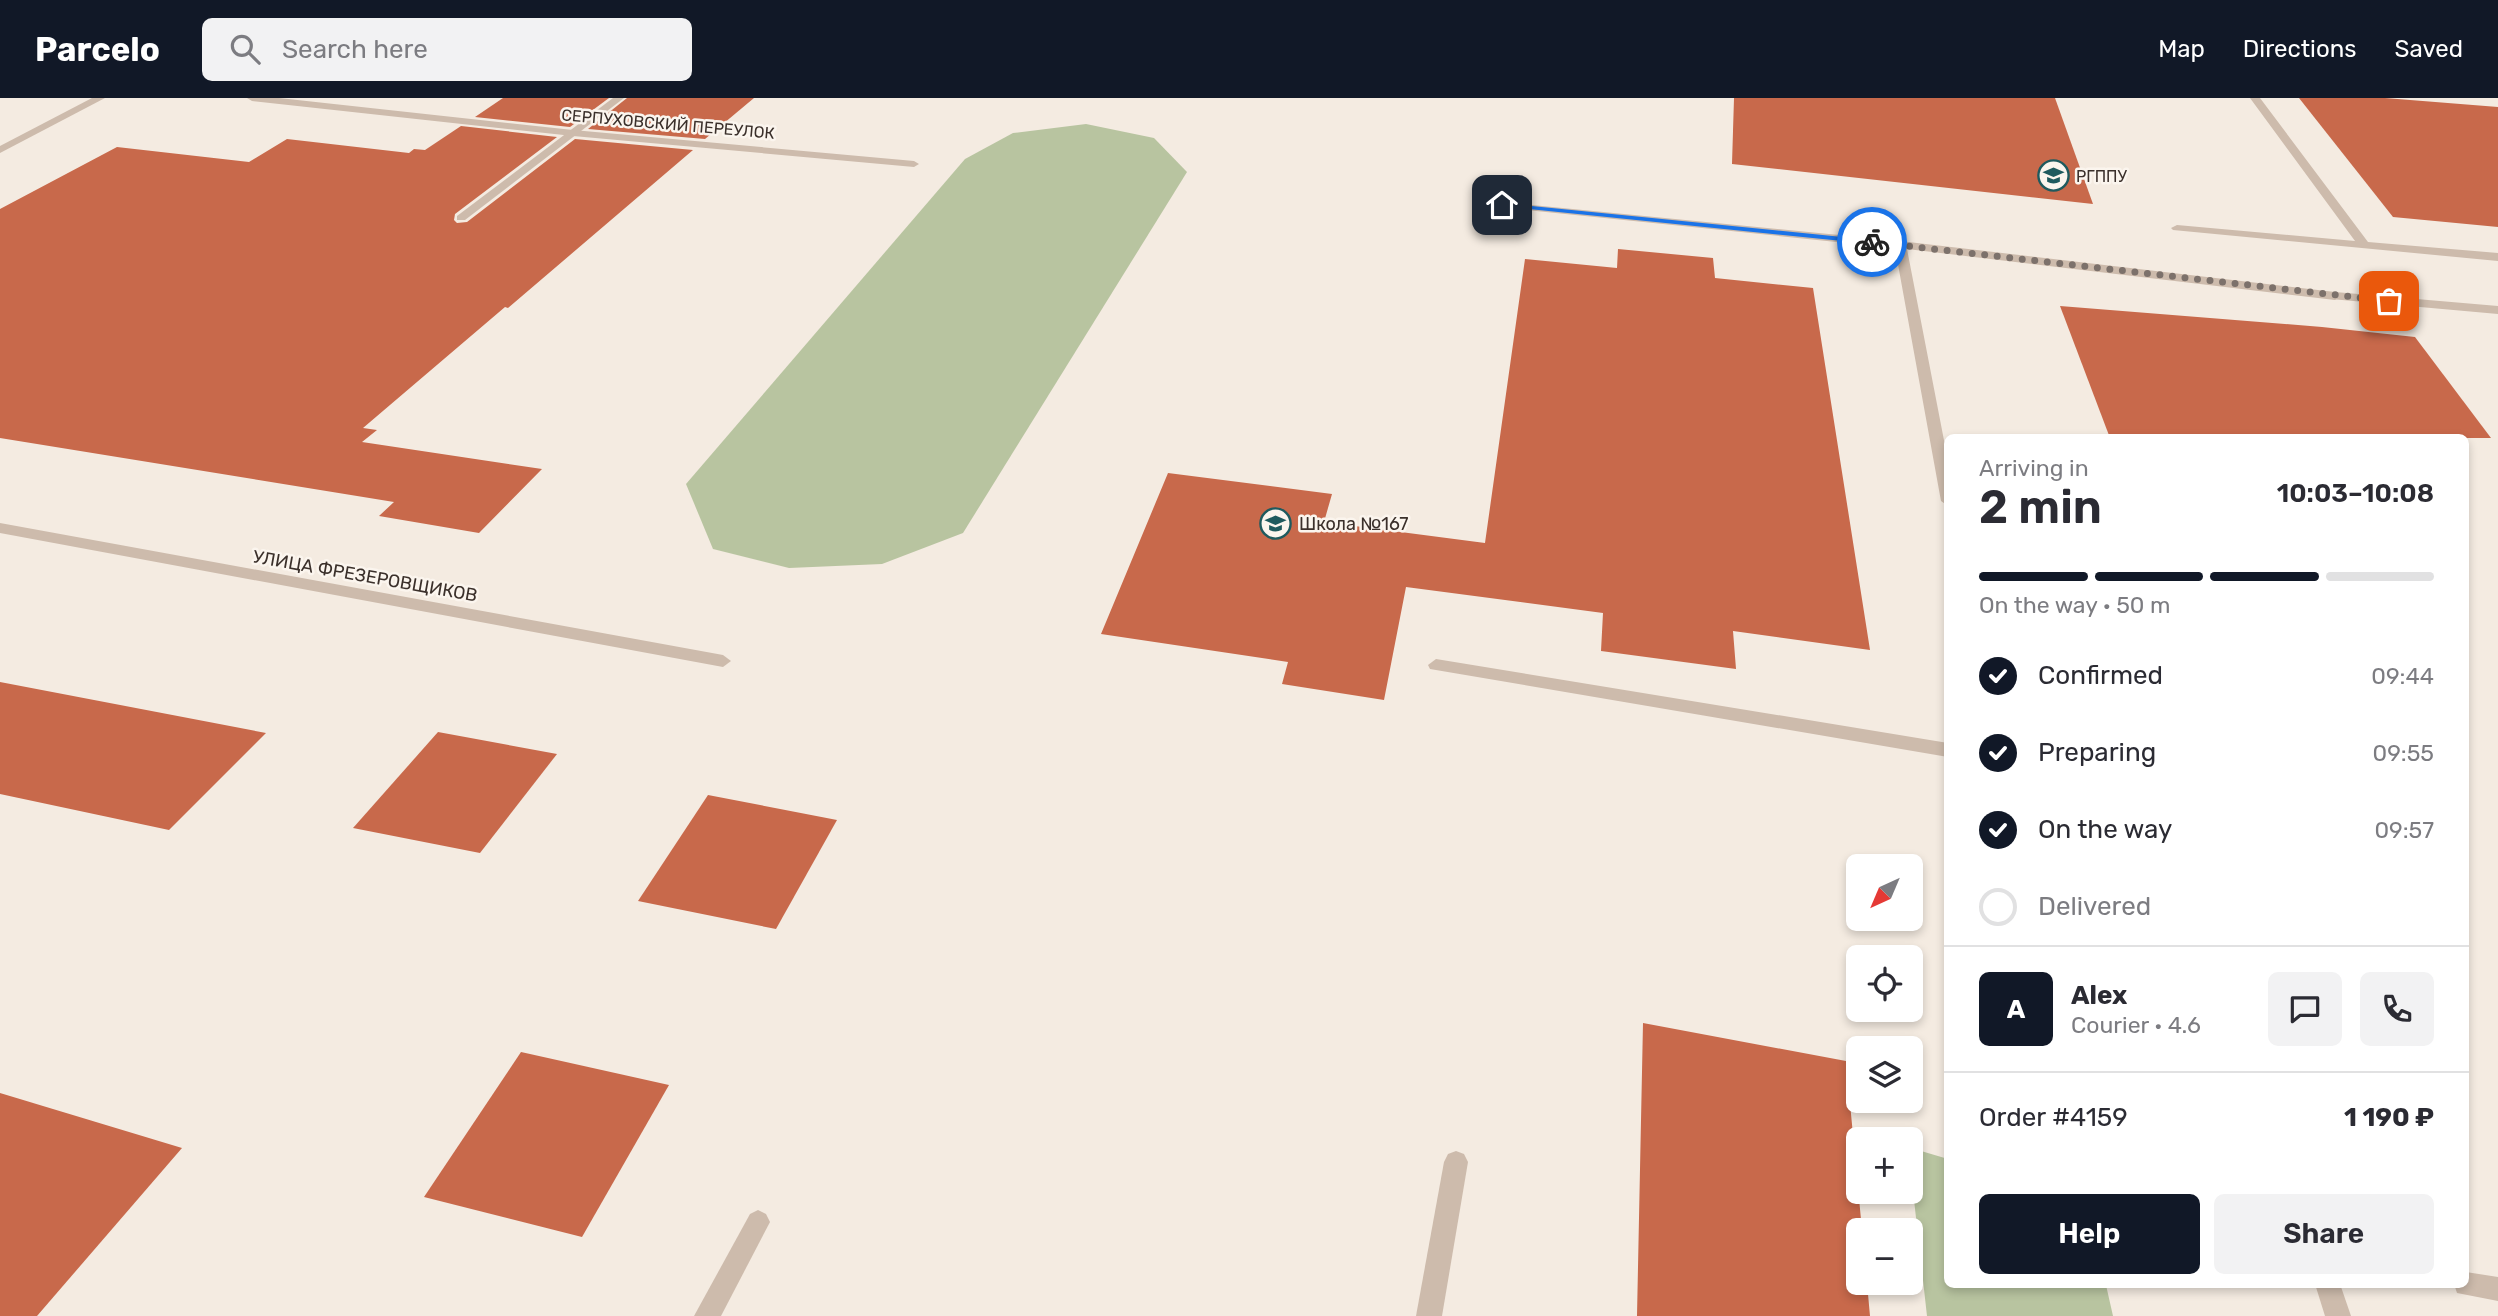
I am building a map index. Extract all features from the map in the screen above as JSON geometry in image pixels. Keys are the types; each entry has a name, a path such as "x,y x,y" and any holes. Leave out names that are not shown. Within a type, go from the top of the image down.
{"street":[{"path":"0,150 99,98"},
{"name":"СЕРПУХОВСКИЙ ПЕРЕУЛОК","path":"252,98 573,133 914,164"},
{"path":"461,218 619,98"},
{"path":"2255,98 2363,243"},
{"path":"1502,205 1900,245 2334,296 2498,310"},
{"path":"2177,228 2498,257"},
{"path":"1900,245 1944,480"},
{"name":"УЛИЦА ФРЕЗЕРОВЩИКОВ","path":"0,528 723,661"},
{"path":"1436,665 1944,749"},
{"path":"1429,1316 1456,1162"},
{"path":"707,1316 758,1222"},
{"path":"2469,1284 2498,1289"},
{"path":"2328,1288 2338,1316"}],"green space":[{"path":"1086,124 1154,138 1187,172 963,533 882,564 789,568 713,549 686,484 965,159 1013,133"},
{"path":"1923,1152 1944,1158 1944,1288 2107,1288 2113,1316 1927,1316 1923,1280 1923,1218 1916,1218 1914,1204 1923,1204"}],"building":[{"path":"503,98 609,98 570,127 475,117"},
{"path":"627,98 754,98 705,139 588,129"},
{"path":"1734,98 2055,98 2093,204 1732,164"},
{"path":"2299,98 2385,98 2498,107 2498,227 2393,217"},
{"path":"461,126 557,137 455,214 454,220 457,223 467,222 575,139 693,150 363,428 377,430 362,442 542,469 479,533 379,516 394,502 0,438 0,209 117,147 249,162 287,139 409,153 414,149 425,150"},
{"path":"1618,249 1713,258 1715,278 1813,288 1870,650 1733,631 1736,669 1601,651 1603,613 1406,587 1384,700 1282,684 1288,662 1101,634 1168,473 1332,494 1324,522 1485,543 1525,259 1617,268"},
{"path":"2060,306 2415,337 2491,438 2469,438 2469,434 2108,434"},
{"path":"0,682 266,733 169,830 0,794"},
{"path":"438,732 557,754 480,853 353,828"},
{"path":"708,795 837,820 776,929 638,901"},
{"path":"1643,1023 1846,1061 1846,1113 1851,1113 1852,1127 1846,1127 1846,1204 1860,1204 1861,1218 1846,1218 1846,1295 1868,1295 1870,1316 1637,1316"},
{"path":"521,1052 669,1085 582,1237 424,1197"},
{"path":"0,1093 182,1148 37,1316 0,1316"}],"way so far":[{"path":"1872,242 2389,301"}],"place":[{"name":"РГППУ","path":"2053,176"},
{"name":"Школа №167","path":"1276,524"}],"route":[{"path":"1502,205 1872,242"}]}
